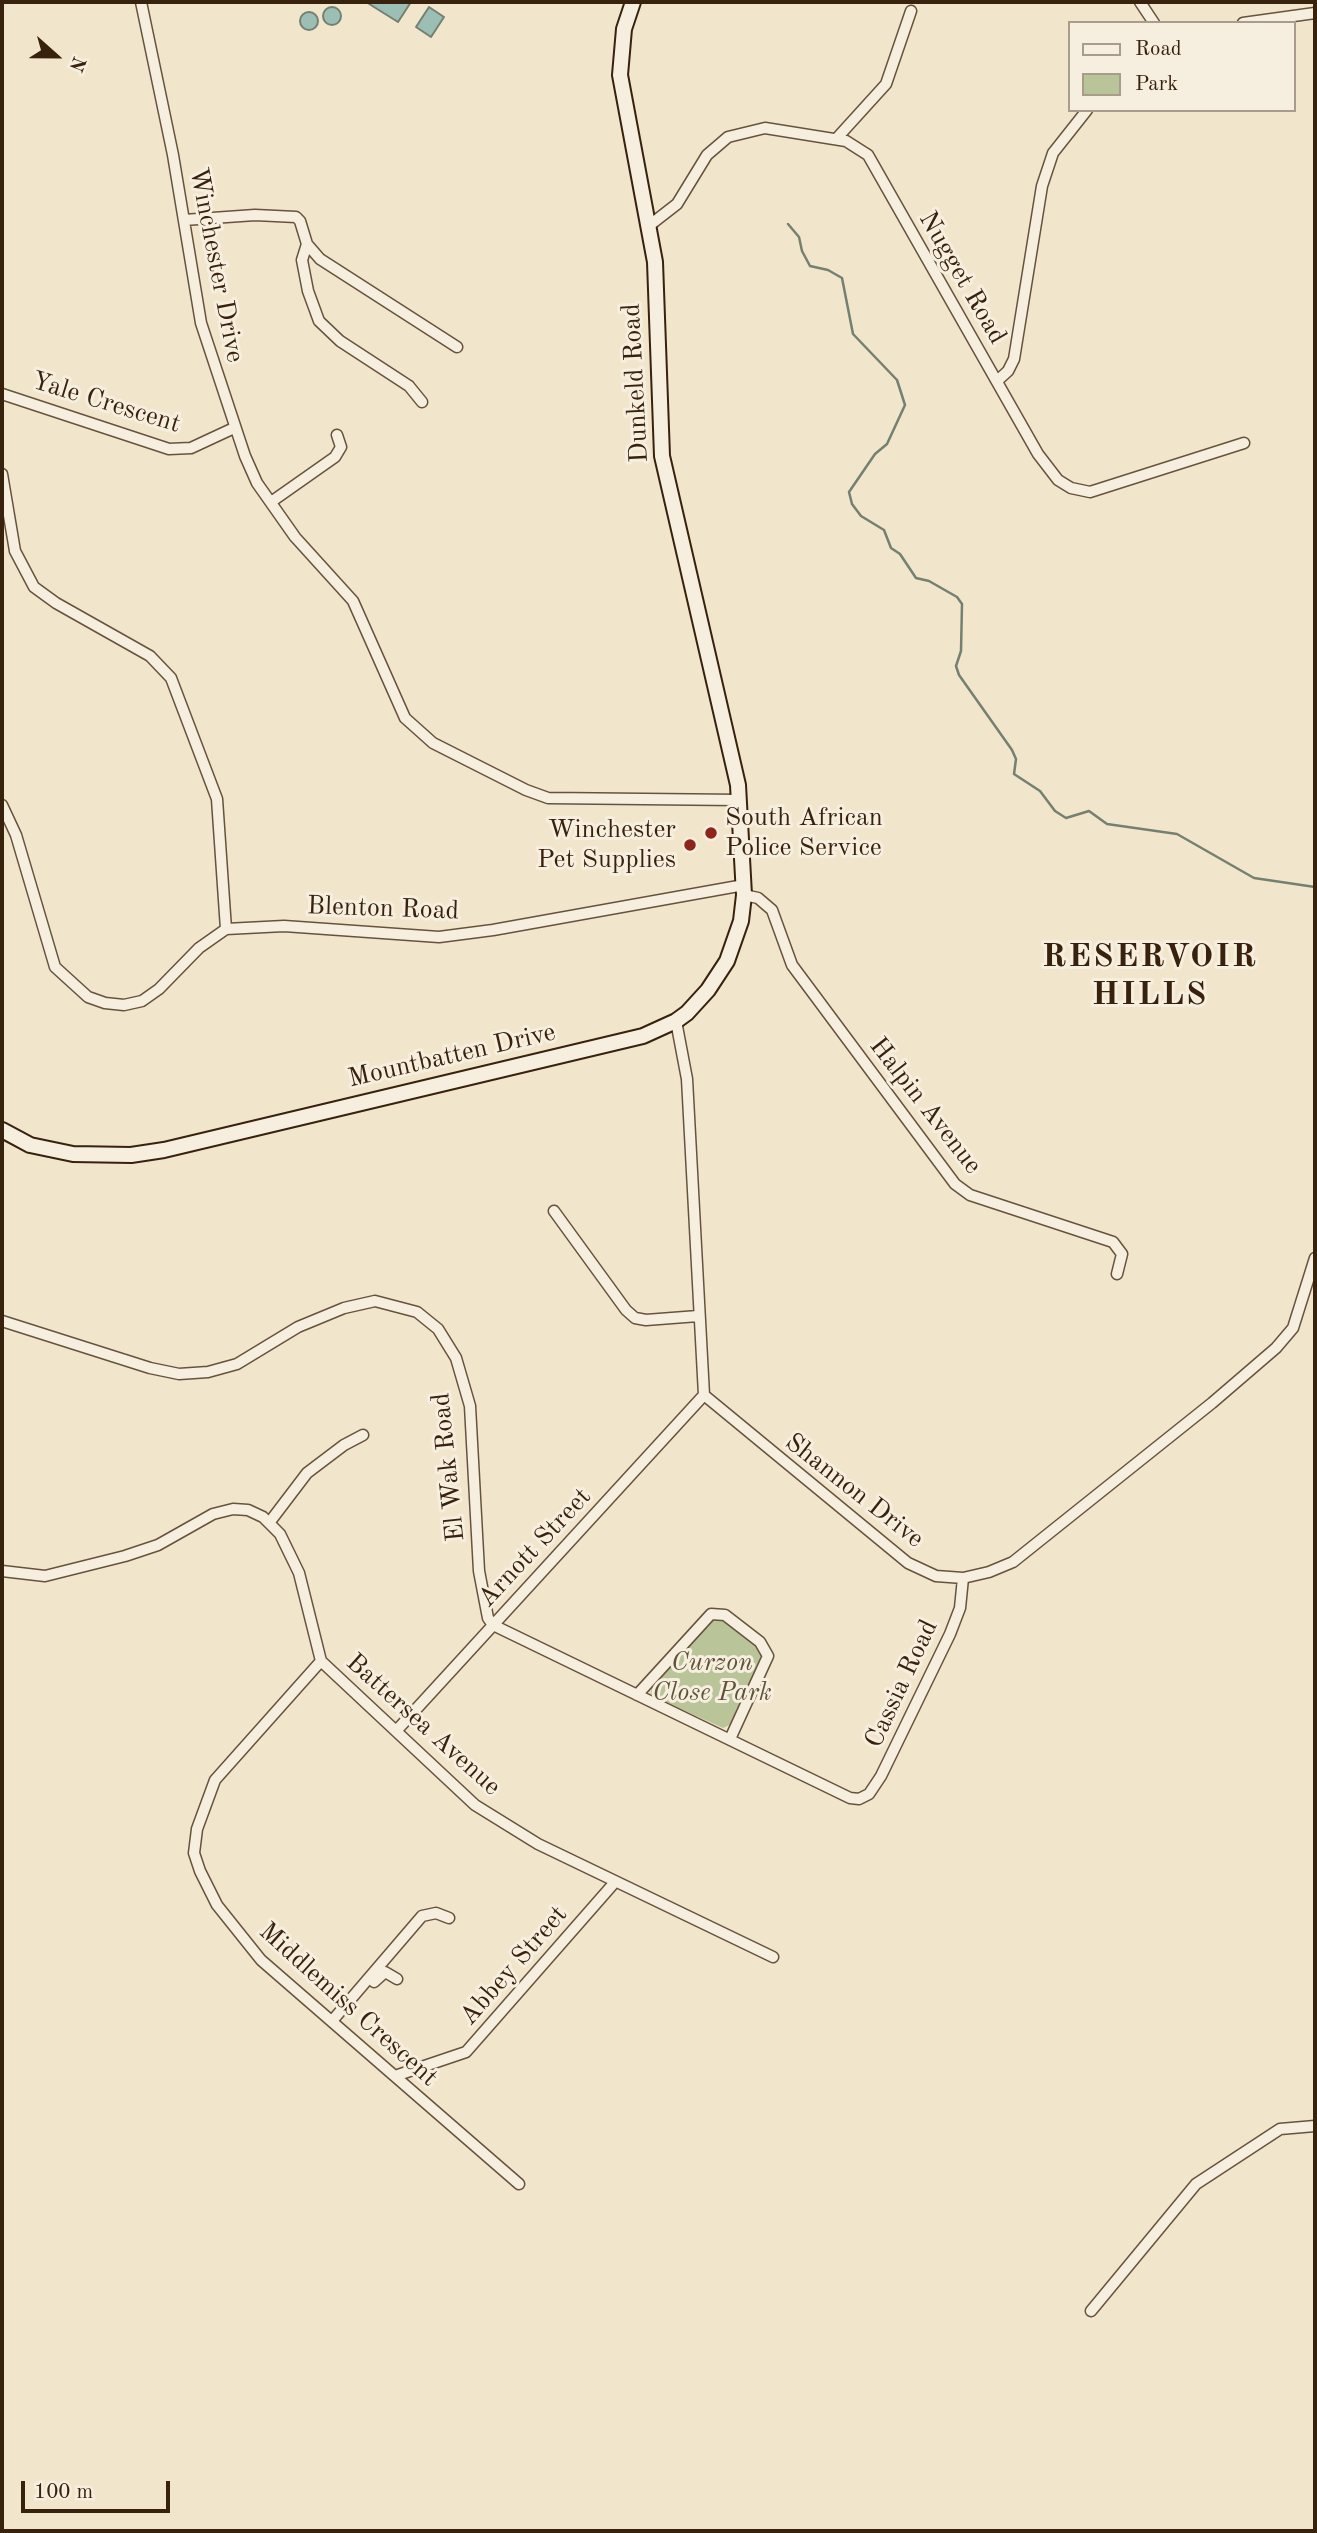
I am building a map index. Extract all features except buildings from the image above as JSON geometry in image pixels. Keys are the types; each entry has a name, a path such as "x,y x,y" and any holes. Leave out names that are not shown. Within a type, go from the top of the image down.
{"main road":[{"name":"Dunkeld Road","path":"633,2 624,29 620,75 655,262 662,456 731,748 739,800"},
{"name":"Mountbatten Drive","path":"2,1130 30,1145 73,1154 131,1154 164,1150 643,1036 676,1021 708,990 727,961 741,920 744,890 739,800"}],"street":[{"name":"Winchester Drive","path":"141,2 206,345 234,428 257,483 309,555 353,601 405,718 433,743 526,790 548,798 739,800"},
{"path":"1140,2 1153,21"},
{"path":"836,138 886,84 911,11"},
{"path":"1257,21 1315,13"},
{"path":"997,381 1008,371 1014,359 1042,186 1053,153 1085,112"},
{"name":"Nugget Road","path":"650,225 677,204 707,155 728,137 765,128 836,138 868,155 1052,475 1078,490 1103,489 1244,443"},
{"path":"184,220 255,215 296,217 307,244 320,259 457,347"},
{"path":"307,244 302,260 308,291 319,321 340,341 409,386 422,402"},
{"name":"Yale Crescent","path":"2,394 169,449 191,448 234,428"},
{"path":"271,502 335,457 341,447 337,435"},
{"path":"2,474 15,551 34,587 55,603 150,656 171,678 217,799 226,929 199,948 159,989 142,1000 124,1005 88,997 55,967 16,835 2,805"},
{"name":"Blenton Road","path":"226,929 284,926 439,937 744,890"},
{"name":"Halpin Avenue","path":"744,890 768,904 792,965 955,1184 970,1195 1113,1242 1122,1254 1117,1275"},
{"path":"676,1021 687,1079 704,1395"},
{"path":"554,1210 625,1310 635,1318 646,1320 698,1316"},
{"name":"Shannon Drive","path":"704,1395 908,1563 936,1576 963,1578 989,1572 1013,1562 1276,1348 1296,1323 1315,1258"},
{"name":"El Wak Road","path":"2,1321 150,1368 179,1374 208,1372 237,1364 298,1327 344,1308 375,1301 417,1312 438,1329 456,1358 470,1406 479,1571 488,1618 493,1625"},
{"name":"Arnott Street","path":"397,1730 704,1395"},
{"path":"2,1571 45,1576 125,1556 158,1545 212,1514 233,1508 248,1510 269,1523 307,1473 344,1444 363,1435"},
{"name":"Battersea Avenue","path":"269,1523 280,1534 299,1573 321,1661 475,1805 538,1844 774,1957"},
{"name":"Cassia Road","path":"730,1739 841,1796 859,1799 869,1794 881,1776 950,1633 960,1608 963,1578"},
{"path":"493,1625 636,1695 730,1739 768,1656 760,1642 725,1615 711,1614 636,1695"},
{"name":"Middlemiss Crescent","path":"321,1661 215,1780 197,1829 194,1853 217,1905 261,1960 519,2184"},
{"name":"Abbey Street","path":"395,2076 466,2052 614,1882"},
{"path":"334,2023 422,1916 436,1913 449,1918"},
{"path":"334,2023 381,1974 386,1972 397,1979"},
{"path":"1091,2311 1196,2184 1280,2129 1315,2126"}],"green space":[{"name":"Curzon Close Park","path":"712,1618 721,1618 762,1648 765,1659 734,1723 723,1728 650,1695 652,1685"}],"water":[{"path":"366,2 411,2 398,22"},
{"path":"332,7 338,10 341,16 338,22 332,25 326,22 323,16 326,10"},
{"path":"429,7 444,17 431,37 416,27"},
{"path":"309,12 315,15 318,21 315,27 309,30 303,27 300,21 303,15"}],"waterway":[{"path":"788,224 799,237 802,251 810,266 828,270 842,278 853,334 897,380 905,405 887,444 875,454 849,492 852,504 861,516 884,530 891,548 900,554 916,578 929,581 957,597 962,604 961,651 956,666 959,675 1012,750 1016,759 1014,774 1040,791 1055,811 1066,818 1089,811 1107,824 1177,834 1254,878 1315,887"}],"place":[{"name":"South African Police Service","path":"711,833"},
{"name":"Winchester Pet Supplies","path":"690,845"}],"district":[{"name":"RESERVOIR HILLS","path":"1150,976"}]}
